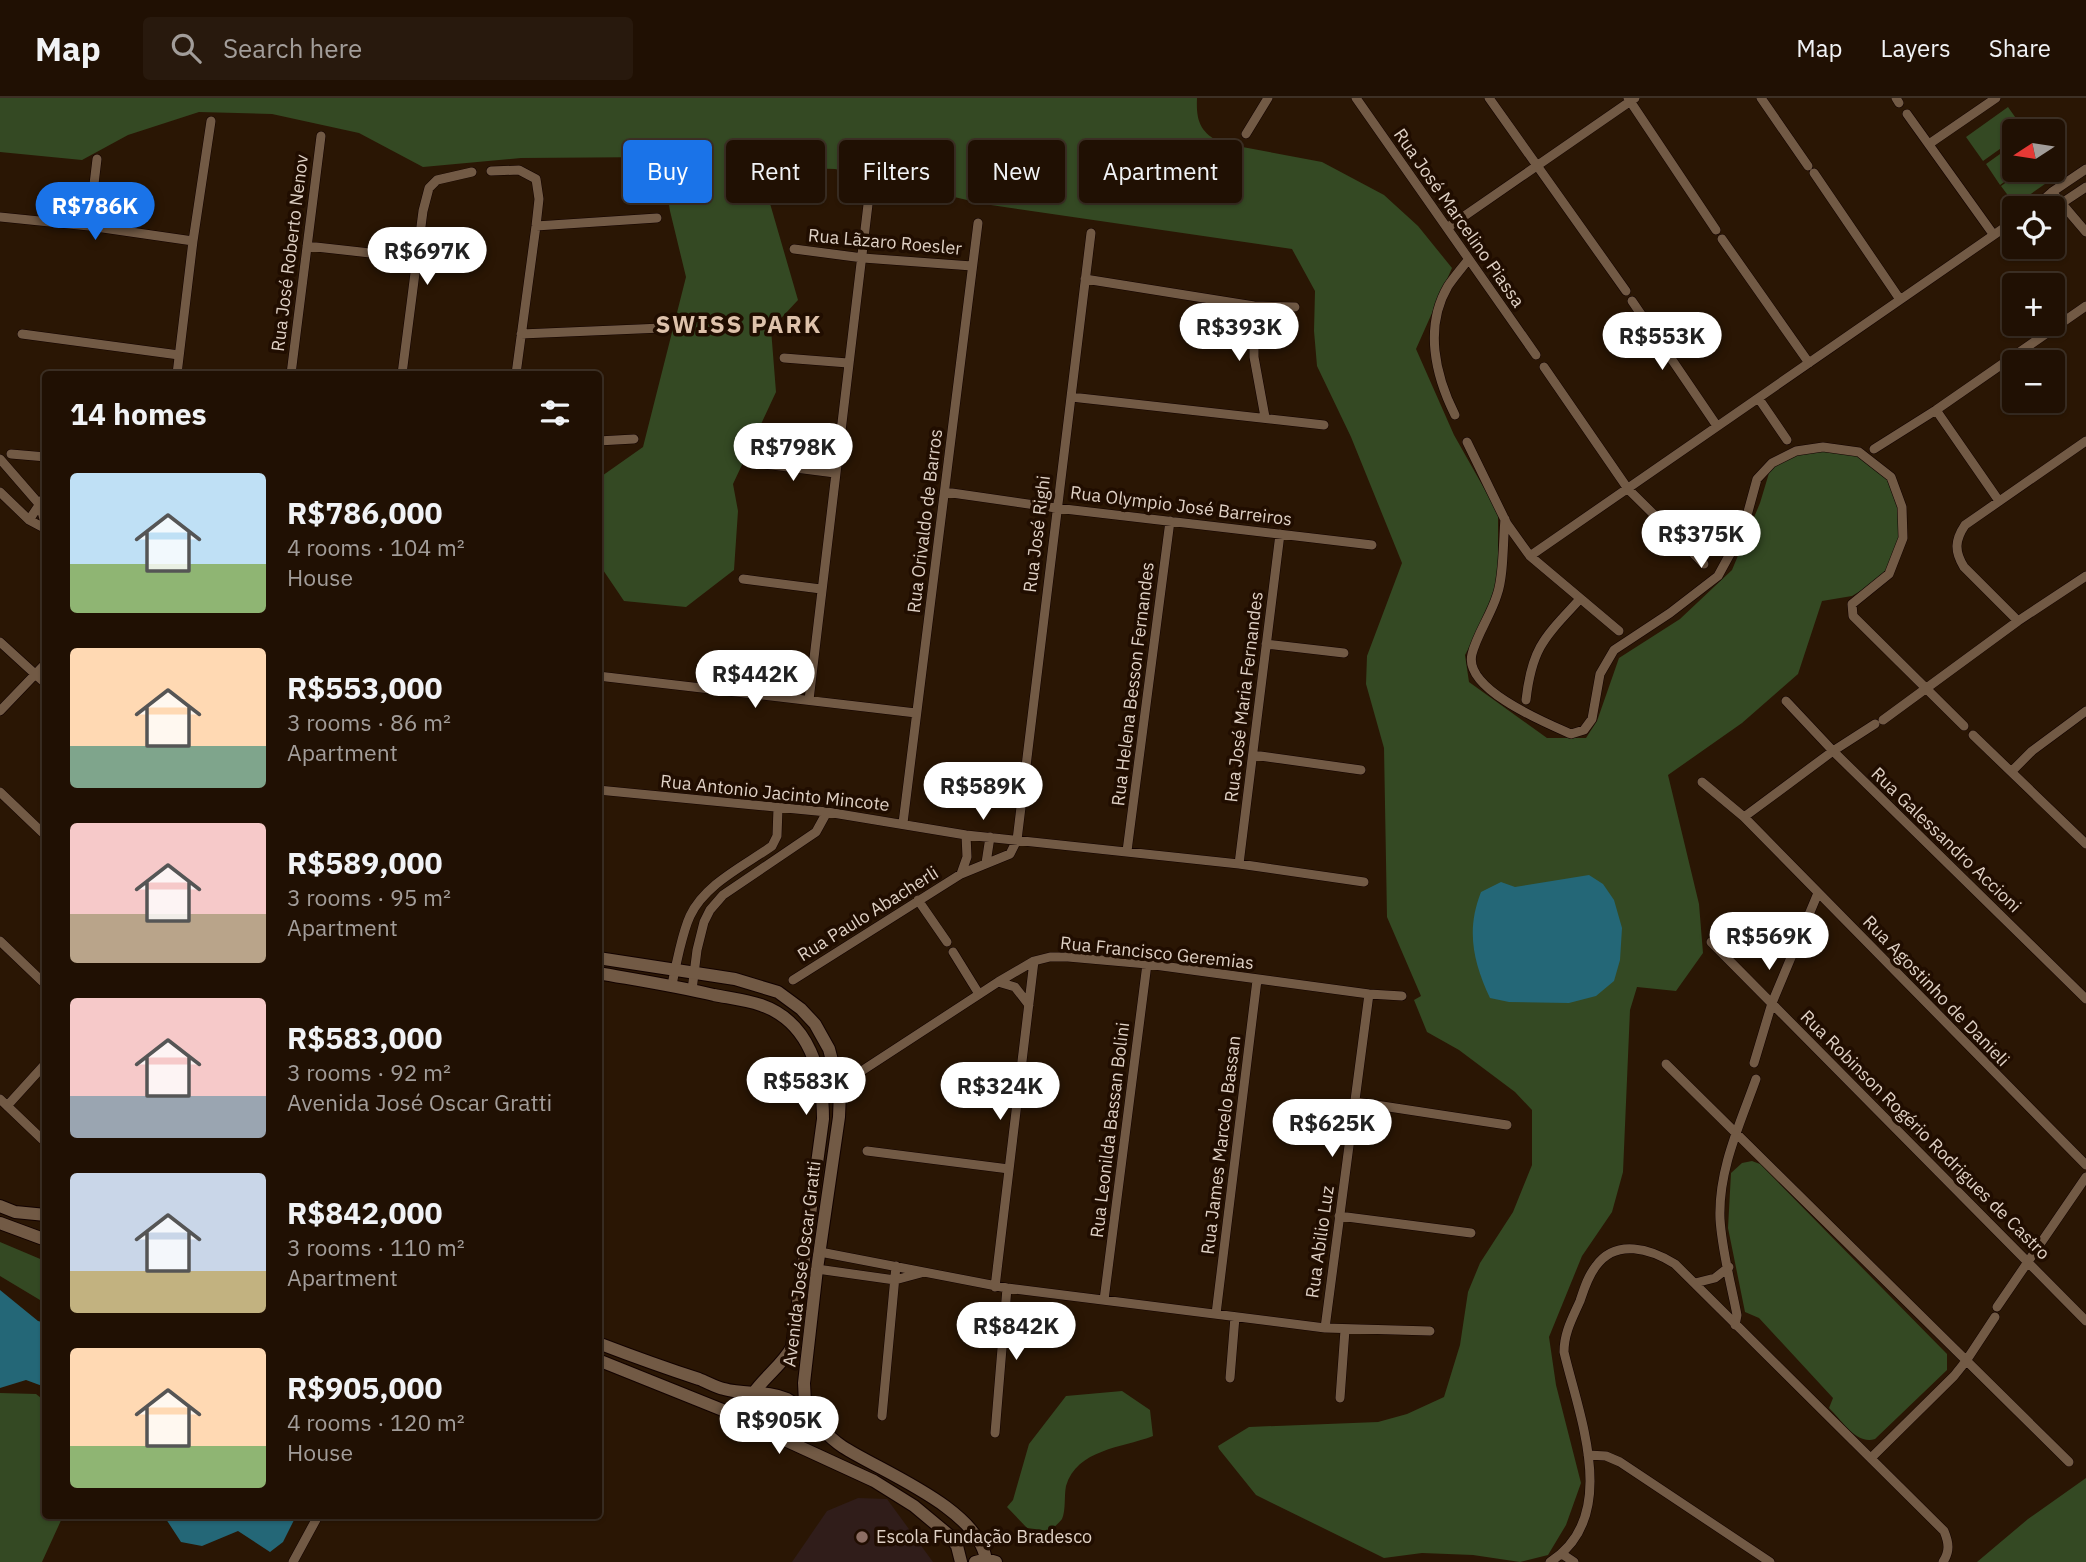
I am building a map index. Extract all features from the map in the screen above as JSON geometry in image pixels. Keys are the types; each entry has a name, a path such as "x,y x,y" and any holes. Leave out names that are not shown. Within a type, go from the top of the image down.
{"street":[{"path":"1246,134 1268,98"},
{"name":"Rua José Marcelino Piassa","path":"1356,98 1536,355"},
{"path":"1489,98 1626,291"},
{"path":"1761,98 1899,298"},
{"path":"1929,144 1996,98"},
{"path":"1447,228 1538,167 1631,99 1716,230"},
{"path":"1907,114 1993,234"},
{"path":"177,371 211,121"},
{"name":"Rua José Roberto Nenov","path":"291,371 321,136"},
{"path":"89,226 97,159"},
{"path":"2047,196 2086,169"},
{"path":"491,171 519,170 529,173 536,178 539,199 516,371"},
{"path":"402,371 415,258 429,188 437,180 472,172"},
{"path":"2065,201 2086,187"},
{"path":"2052,192 2056,196"},
{"path":"809,700 868,203"},
{"path":"2065,207 2086,232"},
{"path":"0,217 193,241"},
{"path":"536,226 657,218"},
{"name":"Rua Orivaldo de Barros","path":"903,823 978,223"},
{"path":"1530,556 2002,228"},
{"name":"Rua José Righi","path":"1017,840 1091,233"},
{"path":"1722,239 1809,363"},
{"path":"307,246 415,258"},
{"name":"Rua Lãzaro Roesler","path":"794,249 863,258 972,266"},
{"path":"1454,415 1442,390 1436,368 1435,325 1448,286 1468,260"},
{"path":"1085,279 1254,306 1295,307"},
{"path":"1632,301 1717,426"},
{"path":"1254,306 1254,357 1265,417"},
{"path":"1874,449 1936,410 2086,306"},
{"path":"521,334 662,328"},
{"path":"22,334 179,355"},
{"path":"784,358 848,363"},
{"path":"1544,367 1628,489 1704,564"},
{"path":"1071,397 1324,425"},
{"path":"1759,399 1787,440"},
{"path":"1936,410 1999,501"},
{"path":"602,442 634,439"},
{"path":"2018,621 1964,567 1958,558 1957,538 1965,525 2086,441"},
{"path":"1466,442 1505,519 1530,556 1619,631"},
{"path":"1505,519 1498,592 1471,655 1471,667 1478,678 1516,709 1571,734 1584,730 1591,719 1600,674 1614,650 1717,576 1743,530 1757,479 1772,463 1796,451 1822,447 1859,453 1891,477 1902,507 1903,538 1889,574 1852,604 1853,616 1964,726"},
{"path":"11,454 42,457"},
{"path":"0,459 40,505 42,513"},
{"path":"756,463 835,473"},
{"path":"0,492 29,520 42,526"},
{"name":"Rua Olympio José Barreiros","path":"945,492 1056,508 1372,545"},
{"path":"29,520 42,502"},
{"name":"Rua Helena Besson Fernandes","path":"1127,851 1170,521"},
{"name":"Rua José Maria Fernandes","path":"1239,864 1280,534"},
{"path":"1744,817 1833,751 1879,722 2018,621 2086,576"},
{"path":"743,579 821,589"},
{"path":"1526,700 1529,673 1545,636 1580,599"},
{"path":"0,642 42,681"},
{"path":"1266,644 1344,653"},
{"path":"0,711 42,667"},
{"path":"602,677 645,684 916,713"},
{"name":"Rua Galessandro Accioni","path":"1786,701 1833,751 2086,999"},
{"path":"2012,771 2032,751 2086,711"},
{"path":"1973,735 2086,845"},
{"path":"1253,755 1361,770"},
{"name":"Rua Agostinho de Danieli","path":"1702,782 1744,817 2086,1165"},
{"name":"Rua Antonio Jacinto Mincote","path":"602,790 827,812 966,835 1127,851 1364,881"},
{"path":"0,792 42,831"},
{"path":"672,985 689,917 716,884 772,846 777,836 778,808"},
{"path":"692,990 704,922 723,895 816,832 827,812"},
{"name":"Rua Paulo Abacherli","path":"961,874 967,857 966,835"},
{"path":"986,863 990,837"},
{"name":"Rua Paulo Abacherli","path":"793,981 961,874 1010,854 1017,840"},
{"path":"1754,1063 1772,1003 1818,893"},
{"path":"918,900 947,942"},
{"path":"0,941 42,981"},
{"name":"Rua Robinson Rogério Rodrigues de Castro","path":"1711,942 2086,1321"},
{"path":"953,952 979,994"},
{"name":"Rua Francisco Geremias","path":"857,1074 1034,961 1068,957 1147,964 1257,980 1402,996"},
{"name":"Avenida José Oscar Gratti","path":"602,959 676,968 744,981 778,992 801,1009 815,1024 829,1049 840,1091 839,1117 804,1383 807,1411"},
{"path":"995,1286 1034,961"},
{"name":"Rua Leonilda Bassan Bolini","path":"1104,1300 1147,964"},
{"name":"Avenida José Oscar Gratti","path":"602,974 672,985 762,1005 786,1019 810,1049 818,1066 823,1092 823,1119 792,1347 785,1361 753,1393"},
{"name":"Rua James Marcelo Bassan","path":"1216,1314 1257,980"},
{"path":"998,982 1015,987 1029,1005"},
{"name":"Rua Abilio Luz","path":"1325,1328 1369,994"},
{"path":"1666,1064 2069,1462"},
{"path":"42,1067 4,1103 42,1139"},
{"path":"1735,1325 1737,1315 1721,1234 1720,1201 1725,1171 1756,1079"},
{"path":"1356,1102 1507,1125"},
{"path":"867,1151 1009,1169"},
{"path":"1871,1458 1966,1361 2028,1261 2086,1177"},
{"path":"0,1206 15,1212 42,1215"},
{"path":"1339,1216 1471,1233"},
{"path":"0,1223 42,1239"},
{"path":"1550,1562 1562,1554 1587,1512 1591,1485 1588,1455 1564,1353 1564,1337 1595,1266 1605,1256 1616,1252 1644,1249 1658,1253 1675,1264 1944,1531 1948,1554 1943,1562"},
{"path":"820,1252 1007,1289 1325,1328 1430,1331"},
{"path":"882,1416 896,1266"},
{"path":"1695,1283 1715,1278 1728,1267"},
{"path":"817,1269 895,1280 923,1273"},
{"path":"995,1433 1007,1289"},
{"path":"1230,1378 1235,1317"},
{"path":"1340,1398 1345,1329"},
{"path":"602,1344 723,1389 776,1395 807,1411 826,1435 844,1448 920,1489 952,1513 978,1539 984,1549 985,1561"},
{"path":"602,1362 745,1419 874,1480 914,1506 950,1536 957,1546 961,1562"},
{"path":"745,1419 745,1405 753,1393"},
{"path":"787,1441 802,1432 807,1411"},
{"path":"1588,1455 1606,1456 1620,1462 1770,1562"},
{"path":"293,1562 316,1519"},
{"path":"1562,1554 1574,1562"}],"shaded area":[{"name":"Escola Fundação Bradesco","path":"858,1498 887,1499 933,1562 792,1562 827,1511"}],"green space":[{"path":"0,98 1197,98 1197,113 1201,125 1216,140 1079,140 1079,203 1242,203 1242,147 1322,162 1384,195 1418,226 1452,268 1416,349 1454,435 1498,513 1498,592 1465,655 1469,682 1547,738 1586,738 1597,721 1619,658 1680,619 1732,570 1760,503 1772,463 1796,451 1823,447 1859,452 1891,477 1902,507 1903,538 1889,574 1852,596 1822,601 1798,674 1742,723 1668,775 1699,904 1703,953 1676,991 1637,987 1630,1010 1623,1172 1612,1212 1582,1256 1549,1337 1556,1385 1581,1483 1566,1525 1548,1555 1520,1562 1473,1555 1422,1553 1384,1558 1256,1495 1218,1446 1249,1427 1378,1422 1407,1414 1444,1397 1460,1345 1468,1292 1480,1263 1513,1212 1532,1165 1532,1110 1515,1092 1459,1050 1427,1032 1414,1000 1421,996 1387,917 1384,748 1366,684 1367,656 1402,563 1351,437 1317,366 1315,291 1292,249 980,203 1065,203 1065,140 968,140 968,200 954,197 954,140 839,140 839,170 825,169 825,140 726,140 726,203 770,203 798,300 771,329 776,392 733,484 738,511 734,570 686,607 624,601 602,568 602,476 643,447 686,277 669,203 712,203 712,140 623,140 623,157 521,158 423,167 359,133 272,114 199,112 128,135 82,160 0,152"},
{"path":"2008,107 2016,119 2002,119 2002,148 1983,161 1966,137"},
{"path":"2002,153 2002,182 2004,182 2000,185 1986,164"},
{"path":"2007,182 2048,182 2028,196 2008,196 2001,186"},
{"path":"1752,1161 1760,1164 1947,1354 1947,1370 1875,1439 1862,1438 1850,1430 1829,1408 1833,1398 1759,1318 1745,1312 1728,1228 1731,1173 1742,1163"},
{"path":"0,1242 42,1260 42,1301 0,1276"},
{"path":"1122,1391 1150,1410 1153,1436 1102,1452 1080,1464 1066,1486 1061,1521 1050,1531 1027,1528 1007,1507 1013,1500 1029,1444 1066,1396"},
{"path":"0,1393 36,1394 42,1399 42,1519 62,1519 42,1562 0,1562"},
{"path":"2086,1478 2086,1562 1977,1562 2028,1519"}],"water":[{"path":"1589,875 1603,884 1614,900 1622,928 1620,960 1614,981 1596,996 1569,1003 1509,1002 1490,998 1479,972 1474,946 1474,920 1481,892 1501,882 1515,887"},
{"path":"0,1290 42,1322 42,1386 26,1380 0,1388"},
{"path":"166,1519 294,1519 283,1542 270,1552 238,1531 202,1546 181,1542"}],"place":[{"name":"Escola Fundação Bradesco","path":"862,1537"}],"district":[{"name":"SWISS PARK","path":"739,325"}]}
